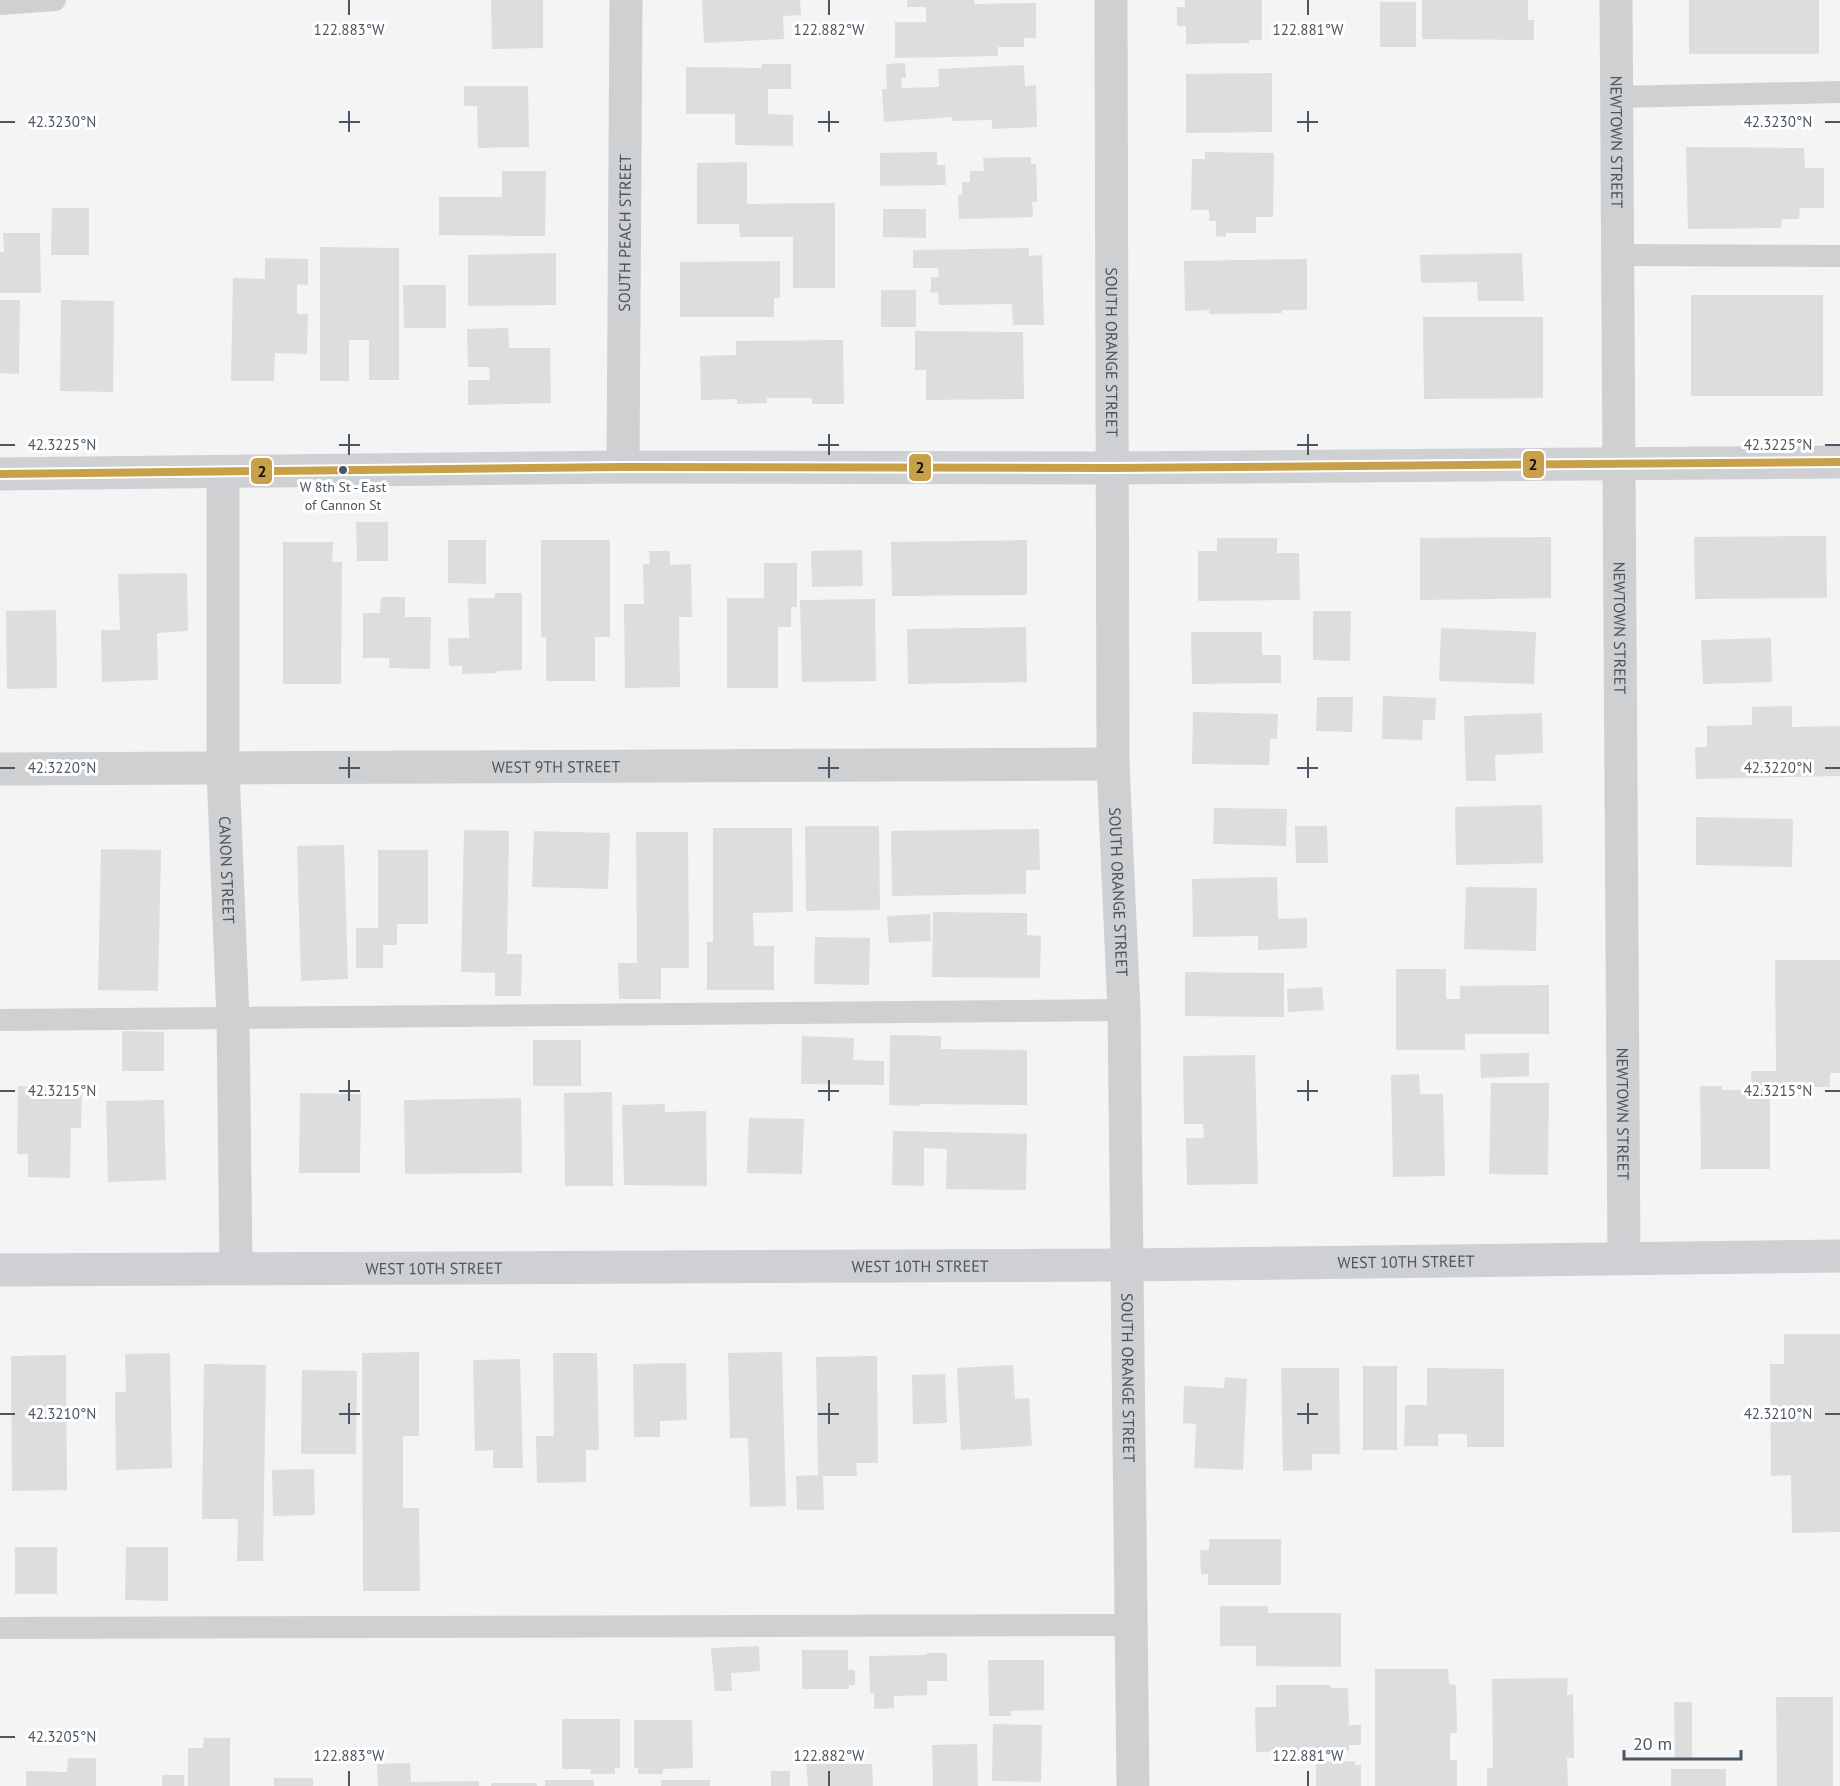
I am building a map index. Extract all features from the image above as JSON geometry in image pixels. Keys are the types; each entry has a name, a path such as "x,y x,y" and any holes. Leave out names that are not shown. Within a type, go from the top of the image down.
{"main road":[{"path":"0,474 623,467 1112,468 1840,462"},
{"name":"WEST 10TH STREET","path":"0,1270 1126,1265 1840,1256"}],"street":[{"name":"SOUTH PEACH STREET","path":"623,467 626,0"},
{"name":"SOUTH ORANGE STREET","path":"1111,0 1113,764 1124,1010 1133,1786"},
{"name":"NEWTOWN STREET","path":"1616,0 1624,1258"},
{"name":"CANON STREET","path":"223,472 223,770 233,1018 236,1268"},
{"name":"WEST 9TH STREET","path":"0,769 223,770 1113,764"}],"lane":[{"path":"0,4 55,0"},
{"path":"1617,97 1840,92"},
{"path":"1617,255 1840,256"},
{"path":"0,1020 1124,1010"},
{"path":"0,1628 1131,1625"}],"building":[{"path":"491,0 543,0 543,48 492,49"},
{"path":"702,0 800,0 801,15 783,16 784,39 704,43"},
{"path":"907,0 974,0 974,4 1036,3 1036,38 1024,38 1024,47 998,47 998,56 895,58 895,22 926,22 926,7 907,7"},
{"path":"1185,0 1262,0 1262,40 1249,40 1249,43 1186,44 1186,26 1177,26 1177,7 1185,7"},
{"path":"1422,0 1528,0 1528,20 1534,20 1534,40 1422,39"},
{"path":"1689,0 1819,0 1819,54 1689,54"},
{"path":"1380,2 1416,2 1416,47 1380,47"},
{"path":"905,63 906,78 901,78 902,88 939,87 938,69 1024,65 1025,86 1036,85 1037,127 992,129 992,120 952,121 952,117 884,122 882,89 887,89 886,64"},
{"path":"762,64 791,64 791,89 768,89 768,114 793,115 793,146 735,145 735,114 686,114 686,67 762,68"},
{"path":"1272,73 1272,132 1186,133 1186,74"},
{"path":"464,86 528,86 529,147 478,148 477,106 464,106"},
{"path":"1686,147 1804,148 1805,168 1824,168 1824,208 1800,208 1799,219 1782,219 1781,228 1688,229"},
{"path":"937,152 937,165 945,165 946,185 880,186 880,153"},
{"path":"1205,152 1274,153 1273,217 1256,217 1256,233 1226,233 1226,237 1216,236 1216,221 1209,221 1209,210 1191,210 1192,159 1205,159"},
{"path":"1031,157 1031,164 1036,164 1037,191 1037,202 1032,202 1033,217 959,219 958,195 962,195 962,182 970,182 970,171 984,171 983,158"},
{"path":"747,162 747,204 835,203 835,288 793,288 793,237 740,237 739,224 697,224 697,163"},
{"path":"502,171 546,171 545,236 439,235 439,197 502,197"},
{"path":"52,208 89,208 89,255 51,255"},
{"path":"883,209 926,209 926,238 883,237"},
{"path":"3,233 40,233 41,293 0,293 0,252 4,252"},
{"path":"320,247 399,248 399,380 369,380 369,340 349,340 349,381 320,381"},
{"path":"1029,248 1029,256 1042,255 1044,325 1013,325 1012,304 939,305 938,292 931,293 931,277 939,277 938,268 913,268 913,250"},
{"path":"556,253 556,305 468,306 468,255"},
{"path":"1522,253 1524,301 1478,301 1477,282 1421,283 1420,255"},
{"path":"265,258 308,259 308,285 297,284 297,314 308,314 307,354 275,353 274,381 231,381 233,278 265,279"},
{"path":"1307,259 1307,310 1282,310 1282,313 1209,314 1209,310 1185,311 1184,261"},
{"path":"780,261 780,298 774,298 774,317 680,317 680,262"},
{"path":"403,285 446,285 446,328 404,328"},
{"path":"881,290 916,290 916,327 881,327"},
{"path":"1691,295 1823,295 1823,396 1691,396"},
{"path":"0,300 20,300 19,374 0,373"},
{"path":"61,300 114,301 113,392 60,391"},
{"path":"1423,317 1543,317 1543,398 1424,399"},
{"path":"508,328 509,348 550,348 551,403 468,405 468,380 490,380 489,367 468,367 467,329"},
{"path":"915,331 1023,332 1024,399 926,400 926,370 915,370"},
{"path":"843,340 844,404 812,404 812,398 767,398 767,403 741,404 737,404 737,399 701,400 700,356 736,355 736,341"},
{"path":"356,522 388,522 388,561 357,561"},
{"path":"1826,536 1827,598 1695,599 1694,537"},
{"path":"1551,537 1551,598 1420,600 1420,538"},
{"path":"1217,538 1277,538 1277,553 1299,553 1300,600 1198,601 1198,551 1217,551"},
{"path":"448,540 486,540 486,584 448,583"},
{"path":"541,540 610,540 610,637 595,637 595,681 546,681 546,637 541,637"},
{"path":"1027,540 1027,595 892,596 891,542"},
{"path":"283,542 333,542 332,562 342,562 341,684 283,684"},
{"path":"862,550 863,586 812,587 811,551"},
{"path":"649,551 670,551 670,565 691,564 692,617 679,617 680,687 625,688 624,604 644,604 643,564 650,564"},
{"path":"764,563 797,563 797,607 791,607 791,627 778,627 778,688 727,688 727,598 764,598"},
{"path":"187,573 188,631 157,633 158,680 102,682 101,630 120,630 118,574"},
{"path":"495,593 522,593 522,670 462,674 462,666 449,666 448,638 469,638 468,598 495,598"},
{"path":"381,597 405,597 405,617 431,617 430,669 389,668 389,658 363,658 363,613 380,613"},
{"path":"875,599 876,681 802,682 800,600"},
{"path":"56,610 57,688 7,689 6,611"},
{"path":"1313,611 1351,611 1350,661 1313,660"},
{"path":"1026,627 1027,682 908,684 907,629"},
{"path":"1441,628 1536,632 1534,684 1439,681"},
{"path":"1191,632 1262,632 1262,655 1281,655 1281,683 1192,684"},
{"path":"1771,638 1772,682 1703,684 1701,640"},
{"path":"1383,696 1436,698 1435,720 1423,720 1422,740 1382,739"},
{"path":"1317,697 1353,697 1352,732 1316,731"},
{"path":"1792,706 1792,727 1840,726 1840,776 1696,779 1695,747 1707,747 1707,726 1752,725 1752,707"},
{"path":"1193,712 1278,714 1277,739 1270,739 1269,765 1192,764"},
{"path":"1542,713 1543,753 1495,755 1496,781 1466,781 1464,716"},
{"path":"1542,805 1543,863 1456,865 1455,807"},
{"path":"1214,808 1287,809 1286,846 1213,844"},
{"path":"1696,817 1793,819 1792,867 1696,865"},
{"path":"805,826 879,826 880,910 806,911"},
{"path":"1295,826 1327,826 1328,863 1296,863"},
{"path":"713,828 792,828 793,912 753,913 754,946 774,946 774,990 707,990 707,942 713,942"},
{"path":"1039,829 1040,870 1026,870 1026,894 892,896 891,831"},
{"path":"464,830 509,831 507,954 522,954 521,996 495,996 495,973 461,972"},
{"path":"534,831 610,833 608,889 532,887"},
{"path":"636,832 688,832 689,968 661,968 661,999 619,999 618,963 637,963"},
{"path":"344,845 348,979 301,981 297,846"},
{"path":"101,849 161,850 158,991 98,990"},
{"path":"378,850 428,850 428,924 397,924 397,945 383,945 383,968 356,968 356,928 378,928"},
{"path":"1277,877 1278,919 1307,918 1307,948 1258,950 1258,936 1193,937 1192,879"},
{"path":"1466,887 1537,888 1536,951 1464,949"},
{"path":"933,912 1027,913 1027,935 1041,936 1040,978 932,977"},
{"path":"930,914 931,941 889,943 887,916"},
{"path":"815,937 870,938 869,985 814,984"},
{"path":"1775,960 1840,960 1840,1073 1830,1073 1830,1087 1770,1087 1770,1169 1701,1169 1700,1086 1722,1086 1722,1090 1752,1090 1751,1071 1776,1071"},
{"path":"1396,969 1446,969 1446,999 1460,999 1460,986 1549,985 1549,1034 1465,1034 1465,1050 1396,1050"},
{"path":"1185,972 1284,973 1284,1017 1185,1016"},
{"path":"1322,987 1324,1010 1288,1012 1287,989"},
{"path":"122,1031 164,1032 164,1071 122,1071"},
{"path":"890,1035 941,1036 941,1049 1027,1050 1027,1105 889,1105"},
{"path":"802,1036 854,1038 853,1060 884,1061 884,1085 801,1084"},
{"path":"533,1040 581,1040 581,1086 533,1086"},
{"path":"1529,1053 1529,1076 1481,1078 1480,1054"},
{"path":"1255,1055 1258,1184 1187,1185 1186,1138 1204,1138 1203,1124 1184,1124 1183,1056"},
{"path":"1419,1074 1420,1094 1443,1094 1445,1176 1393,1177 1391,1075"},
{"path":"1491,1083 1549,1083 1548,1175 1489,1174"},
{"path":"18,1086 82,1087 81,1128 71,1128 70,1178 28,1177 28,1154 17,1154"},
{"path":"612,1092 613,1186 565,1186 564,1093"},
{"path":"300,1093 361,1094 360,1173 299,1173"},
{"path":"521,1098 522,1173 405,1174 404,1100"},
{"path":"164,1100 166,1180 108,1182 106,1101"},
{"path":"665,1104 665,1112 706,1111 707,1186 624,1185 622,1105"},
{"path":"749,1118 804,1119 802,1174 747,1173"},
{"path":"893,1131 1027,1134 1026,1190 946,1189 947,1149 924,1148 924,1186 892,1185"},
{"path":"1784,1334 1840,1334 1840,1532 1792,1533 1791,1475 1771,1476 1770,1364 1784,1364"},
{"path":"419,1352 419,1436 403,1436 403,1508 419,1508 420,1591 363,1591 362,1353"},
{"path":"782,1352 786,1506 750,1507 748,1438 730,1438 728,1353"},
{"path":"170,1353 172,1468 116,1470 115,1392 126,1392 125,1354"},
{"path":"553,1353 597,1353 599,1450 586,1450 586,1482 537,1483 536,1436 554,1436"},
{"path":"66,1355 67,1490 12,1491 11,1356"},
{"path":"877,1356 878,1463 856,1463 857,1476 823,1476 824,1510 797,1510 796,1476 818,1475 816,1357"},
{"path":"520,1359 523,1468 493,1468 493,1450 475,1451 473,1360"},
{"path":"686,1363 687,1420 660,1421 660,1437 634,1437 633,1364"},
{"path":"204,1364 266,1365 263,1561 237,1561 238,1519 202,1519"},
{"path":"1013,1365 1015,1399 1029,1398 1032,1446 961,1450 957,1368"},
{"path":"1363,1366 1397,1366 1397,1450 1363,1450"},
{"path":"1281,1368 1339,1368 1340,1454 1312,1454 1312,1470 1283,1471"},
{"path":"1427,1368 1504,1369 1504,1447 1467,1447 1467,1434 1438,1434 1438,1446 1404,1446 1405,1405 1427,1405"},
{"path":"302,1370 357,1371 356,1454 301,1454"},
{"path":"945,1374 947,1423 913,1424 912,1375"},
{"path":"1225,1377 1247,1379 1243,1470 1194,1468 1196,1424 1183,1423 1184,1386 1224,1388"},
{"path":"314,1469 315,1515 273,1516 272,1470"},
{"path":"1209,1539 1281,1539 1281,1585 1208,1585 1208,1574 1201,1574 1200,1550 1209,1550"},
{"path":"15,1547 57,1547 57,1594 15,1594"},
{"path":"126,1547 168,1547 168,1601 125,1600"},
{"path":"1220,1606 1268,1606 1268,1613 1341,1613 1341,1667 1256,1666 1256,1646 1220,1646"},
{"path":"759,1646 760,1671 731,1673 732,1691 715,1691 711,1648"},
{"path":"802,1650 848,1650 848,1670 855,1670 855,1685 849,1685 849,1689 802,1689"},
{"path":"927,1653 947,1653 947,1681 927,1681 927,1695 894,1696 894,1708 874,1709 874,1693 870,1693 869,1656 927,1655"},
{"path":"988,1660 1044,1660 1044,1710 1010,1711 1011,1716 989,1716"},
{"path":"1375,1669 1448,1669 1449,1684 1456,1685 1457,1733 1450,1733 1450,1760 1457,1760 1457,1786 1375,1786"},
{"path":"1568,1678 1567,1695 1573,1694 1574,1758 1567,1758 1568,1786 1487,1786 1487,1768 1493,1768 1492,1679"},
{"path":"1276,1685 1331,1685 1331,1688 1348,1688 1349,1725 1361,1725 1361,1745 1349,1745 1349,1751 1256,1752 1255,1707 1276,1707"},
{"path":"1776,1697 1833,1697 1833,1786 1777,1786"},
{"path":"1674,1702 1692,1702 1692,1758 1675,1758"},
{"path":"562,1719 620,1719 620,1768 615,1768 615,1774 591,1774 591,1769 562,1769"},
{"path":"634,1720 692,1720 693,1768 663,1769 663,1774 638,1774 638,1768 634,1768"},
{"path":"993,1724 1042,1725 1041,1782 992,1781"},
{"path":"204,1738 230,1738 230,1786 188,1786 188,1748 203,1748"},
{"path":"977,1744 978,1786 933,1786 932,1745"},
{"path":"68,1758 96,1758 96,1786 26,1786 26,1771 67,1772"},
{"path":"1355,1761 1355,1765 1361,1765 1361,1786 1316,1786 1316,1762"},
{"path":"410,1763 411,1782 479,1781 479,1786 378,1786 377,1764"},
{"path":"806,1764 872,1764 873,1786 808,1786"},
{"path":"1671,1769 1726,1769 1726,1786 1671,1786"},
{"path":"771,1771 790,1771 790,1786 771,1786"},
{"path":"162,1775 184,1775 184,1786 162,1786"},
{"path":"274,1778 313,1778 313,1786 274,1786"},
{"path":"545,1780 594,1780 594,1786 545,1786"},
{"path":"661,1780 710,1780 710,1786 661,1786"},
{"path":"491,1783 537,1783 537,1786 491,1786"}],"transit line":[{"name":"2","path":"0,474 623,467 1112,468 1840,462"}],"place":[{"name":"W 8th St - East of Cannon St","path":"343,470"}]}
